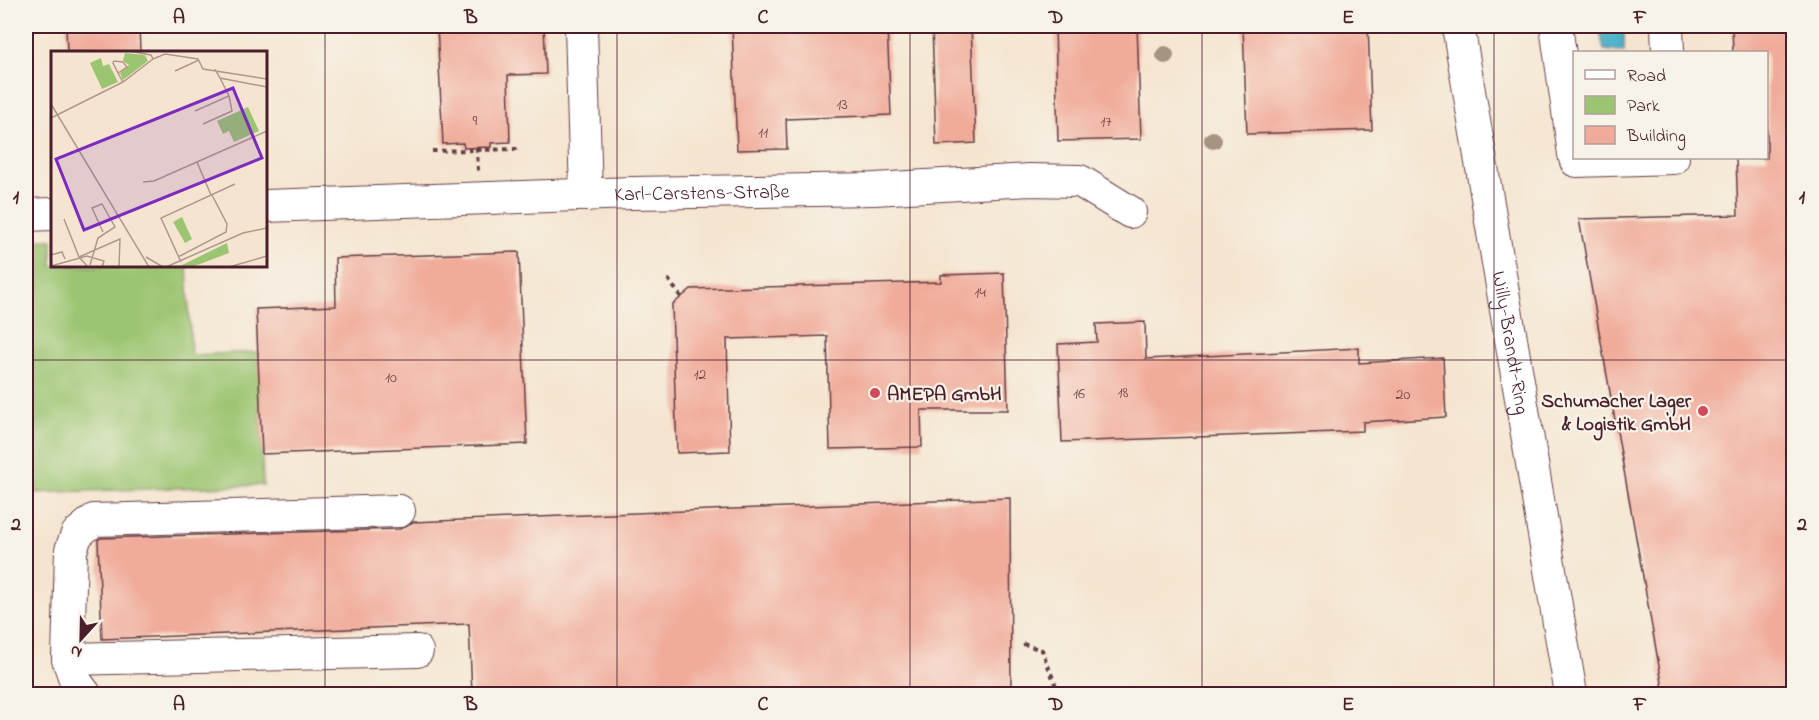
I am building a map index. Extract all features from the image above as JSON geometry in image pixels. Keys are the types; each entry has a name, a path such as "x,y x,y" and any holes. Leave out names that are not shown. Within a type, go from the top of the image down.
{"street":[{"path":"581,26 585,195"},
{"name":"Willy-Brandt-Ring","path":"1458,26 1570,694"},
{"path":"1556,26 1573,142"},
{"path":"1666,26 1668,51"},
{"path":"1575,159 1575,161 1640,159"},
{"name":"Karl-Carstens-Straße","path":"267,206 1080,181 1130,212"},
{"path":"26,215 51,214"},
{"path":"85,694 76,682 68,659 58,569 71,550 77,534 85,525 94,520 399,511"},
{"path":"68,659 417,651"}],"path":[{"path":"432,151 518,149"},
{"path":"668,279 681,297"},
{"path":"1023,644 1042,650 1059,694"}],"green space":[{"path":"51,240 51,267 187,267 191,355 258,352 263,485 26,493 26,241"}],"water":[{"path":"1599,26 1624,26 1624,51 1604,50"}],"building":[{"path":"66,26 139,26 140,51 67,51"},
{"path":"437,26 544,26 546,74 508,75 510,142 491,143 491,147 464,148 463,143 443,144"},
{"path":"732,26 887,26 891,115 786,119 787,149 737,150"},
{"path":"932,26 971,26 976,143 936,145"},
{"path":"1055,26 1137,26 1141,139 1058,141"},
{"path":"1243,26 1368,26 1372,130 1247,134"},
{"name":"Schumacher Lager & Logistik GmbH","path":"1732,26 1794,26 1794,694 1664,694 1579,219 1738,215 1736,159 1768,159 1768,51 1733,51"},
{"path":"519,252 527,444 262,454 256,309 336,306 335,258"},
{"name":"AMEPA GmbH","path":"1004,273 1008,410 921,410 922,447 830,449 827,336 727,339 730,451 677,453 672,305 691,289 941,282 941,275"},
{"path":"1145,322 1146,359 1359,348 1359,363 1443,358 1446,417 1363,422 1363,431 1062,442 1058,344 1097,342 1096,324"},
{"path":"1010,498 1011,694 472,694 469,624 102,639 98,540 101,538 400,529 413,522"}],"place":[{"name":"AMEPA GmbH","path":"875,393"},
{"name":"Schumacher Lager & Logistik GmbH","path":"1703,411"}]}
